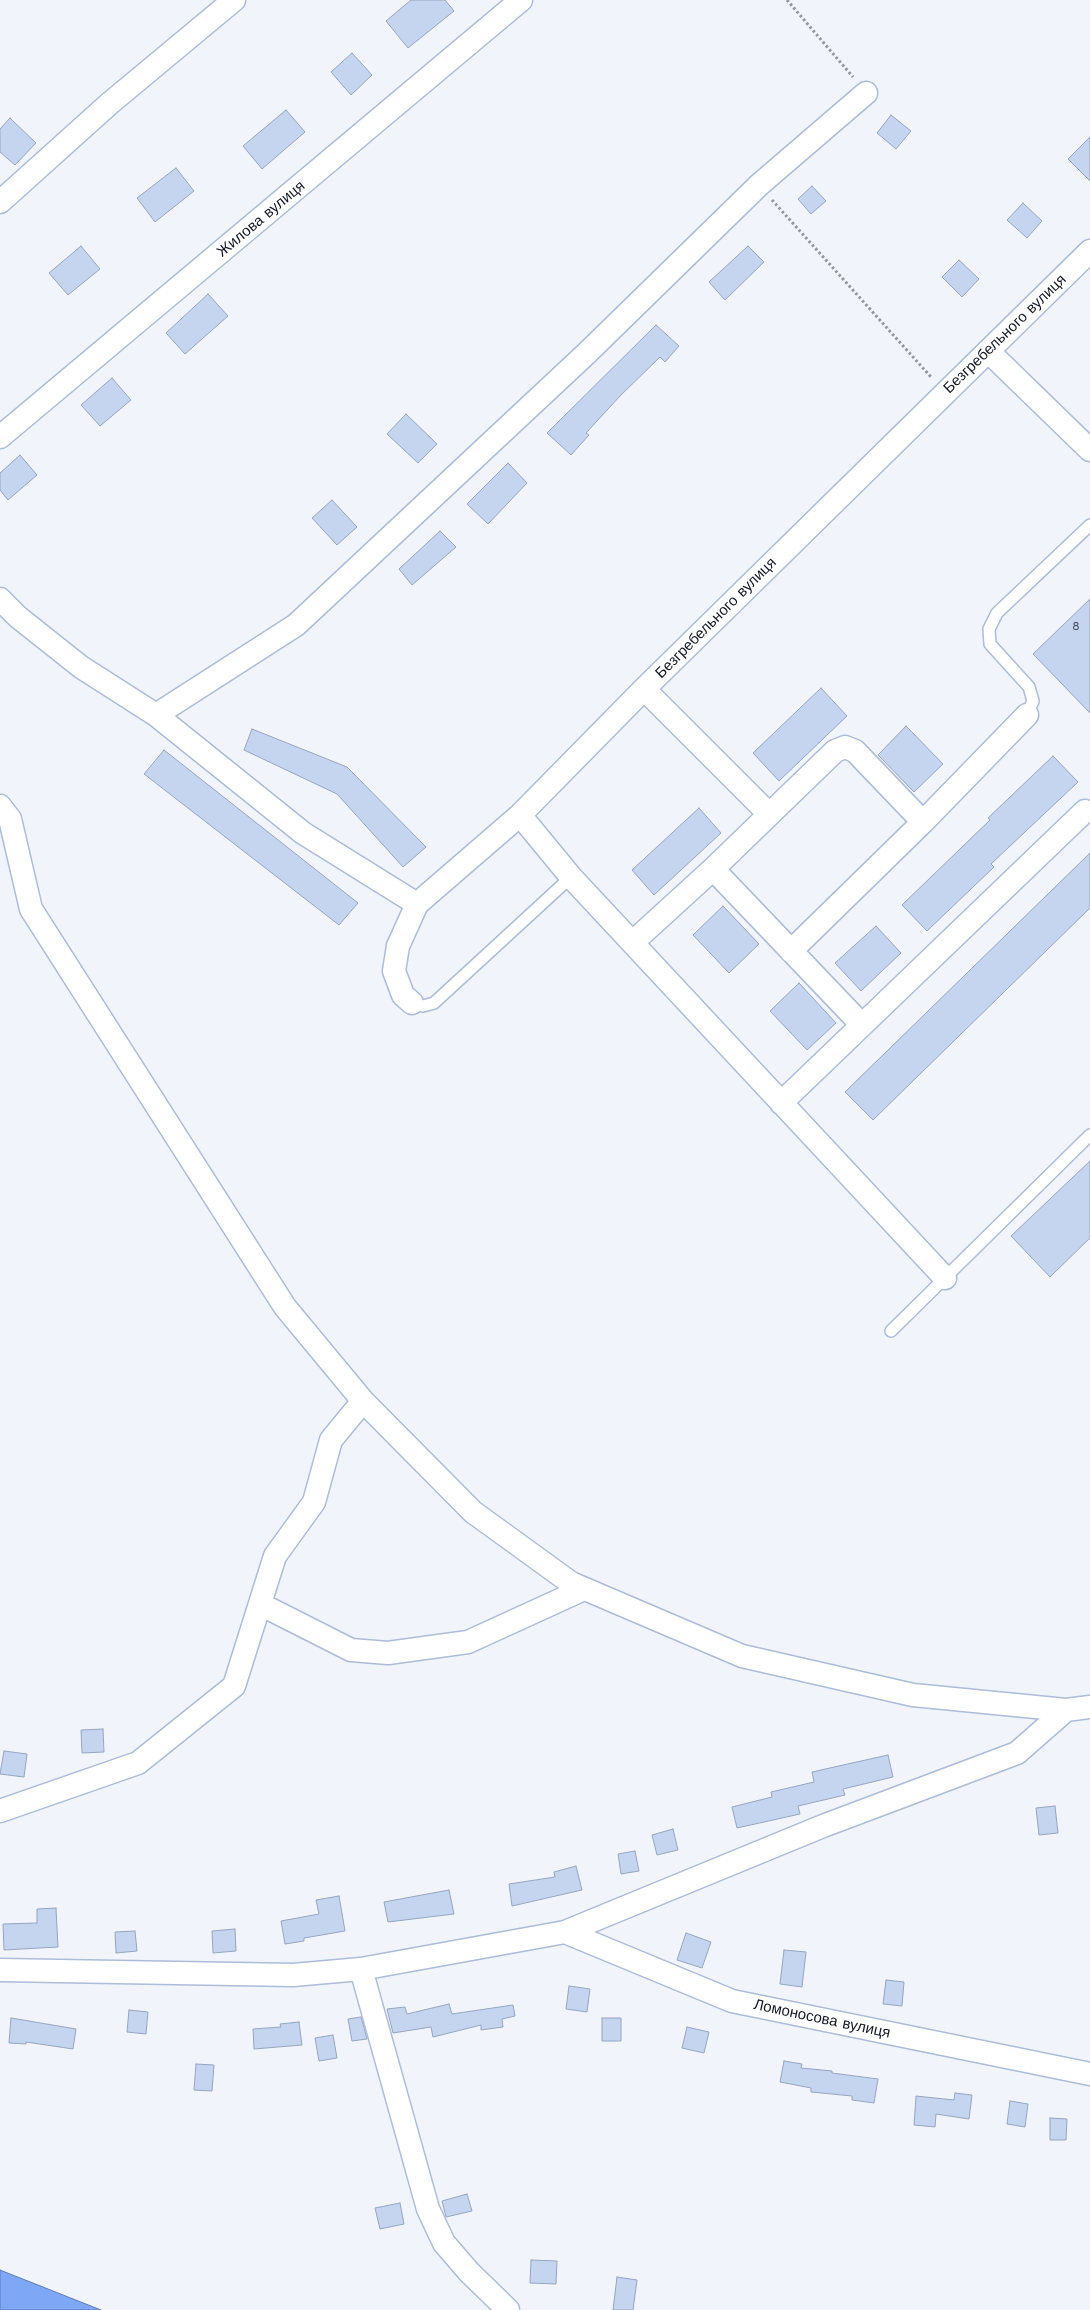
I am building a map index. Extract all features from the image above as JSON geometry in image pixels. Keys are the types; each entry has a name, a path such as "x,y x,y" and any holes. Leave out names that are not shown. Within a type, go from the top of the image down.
{"street":[{"path":"0,202 108,104 234,0"},
{"name":"Жилова вулиця","path":"0,437 521,0"},
{"path":"156,715 296,625 586,353 758,185 866,92"},
{"name":"Безгребельного вулиця","path":"412,1003 403,994 394,971 398,946 417,904 520,815 644,689 1090,251"},
{"path":"988,351 1090,450"},
{"path":"0,599 18,617 81,667 156,715 303,833 417,904"},
{"path":"644,689 769,814"},
{"path":"791,951 924,822 1027,715"},
{"path":"633,942 714,869 835,751 844,747 855,751 924,822"},
{"path":"0,806 10,819 32,909 285,1306 363,1401 473,1512 571,1583 742,1656 913,1695 1066,1710 1090,1706"},
{"path":"781,1103 1085,811"},
{"path":"520,815 572,877 945,1278"},
{"path":"714,869 862,1025"},
{"path":"0,1811 138,1763 234,1686 275,1556 314,1502 330,1440 363,1401"},
{"path":"260,1604 351,1650 388,1653 468,1642 584,1589"},
{"path":"0,1970 292,1975 361,1969 565,1932 823,1826 1017,1753 1066,1710"},
{"name":"Ломоносова вулиця","path":"565,1932 732,2001 1090,2074"},
{"path":"361,1969 428,2208 444,2243 469,2272 508,2310"}],"lane":[{"path":"1027,715 1033,701 1029,687 990,644 989,629 997,613 1090,525"},
{"path":"412,1003 423,1006 434,1004 572,877"},
{"path":"891,1331 1090,1134"}],"path":[{"path":"787,0 866,92"},
{"path":"758,185 945,393"}],"water":[{"path":"0,2270 5,2272 101,2310 0,2310"}],"building":[{"path":"411,0 445,0 454,11 408,48 386,21"},
{"path":"352,53 372,75 351,95 331,72"},
{"path":"286,110 305,132 262,169 243,146"},
{"path":"891,115 911,131 896,149 877,133"},
{"path":"10,118 36,143 15,165 0,152 0,129"},
{"path":"1090,137 1090,181 1068,159"},
{"path":"176,168 194,191 155,222 137,198"},
{"path":"812,186 826,201 811,214 798,199"},
{"path":"1023,203 1042,221 1027,238 1007,220"},
{"path":"81,246 100,269 68,295 49,273"},
{"path":"748,246 764,262 725,300 709,282"},
{"path":"959,260 979,279 962,297 942,277"},
{"path":"208,294 228,316 185,354 166,333"},
{"path":"656,325 679,346 665,362 660,357 620,396 586,433 589,435 571,455 547,433"},
{"path":"112,378 131,400 100,426 81,405"},
{"path":"406,414 437,444 418,463 387,434"},
{"path":"20,455 37,475 8,500 0,490 0,473"},
{"path":"508,463 527,483 488,524 467,504"},
{"path":"332,500 357,527 337,545 312,518"},
{"path":"440,531 456,547 412,585 399,569"},
{"path":"1090,599 1090,713 1033,654"},
{"path":"821,688 847,716 779,781 753,753"},
{"path":"906,726 943,764 914,792 878,755"},
{"path":"252,729 347,767 426,847 403,867 337,794 244,750"},
{"path":"164,750 358,903 339,925 144,774"},
{"path":"1053,756 1078,782 991,864 994,867 927,931 902,905 990,820 988,818"},
{"path":"699,808 721,833 654,895 632,870"},
{"path":"1090,853 1090,908 873,1120 845,1092"},
{"path":"723,906 759,944 729,973 693,935"},
{"path":"876,926 901,953 861,991 835,963"},
{"path":"799,983 836,1023 807,1050 770,1011"},
{"path":"1090,1161 1090,1238 1050,1277 1011,1236"},
{"path":"103,1729 104,1752 82,1753 81,1730"},
{"path":"4,1751 27,1754 24,1777 0,1774"},
{"path":"888,1755 893,1777 843,1789 845,1795 798,1806 800,1814 737,1828 732,1807 772,1797 771,1792 814,1782 812,1772"},
{"path":"1055,1806 1058,1833 1039,1835 1036,1808"},
{"path":"673,1829 678,1850 657,1855 652,1835"},
{"path":"635,1851 639,1871 621,1874 618,1854"},
{"path":"576,1866 582,1890 512,1906 509,1884 555,1877 554,1872"},
{"path":"449,1890 454,1914 388,1922 384,1902"},
{"path":"339,1896 345,1931 304,1938 304,1941 285,1944 281,1921 319,1914 316,1900"},
{"path":"56,1908 58,1947 4,1950 3,1924 37,1923 37,1909"},
{"path":"235,1929 236,1951 213,1953 212,1931"},
{"path":"135,1931 137,1951 116,1953 115,1932"},
{"path":"686,1933 711,1942 702,1968 677,1960"},
{"path":"784,1950 806,1952 802,1987 780,1984"},
{"path":"886,1980 904,1982 902,2006 883,2004"},
{"path":"569,1986 590,1989 587,2012 566,2009"},
{"path":"449,2004 452,2014 513,2005 515,2016 502,2019 503,2027 481,2030 481,2025 433,2037 431,2027 393,2033 387,2009 405,2007 407,2014"},
{"path":"129,2010 148,2012 146,2034 127,2032"},
{"path":"361,2017 367,2039 352,2041 348,2019"},
{"path":"11,2018 76,2029 73,2049 26,2042 26,2044 9,2043"},
{"path":"602,2018 621,2018 621,2041 602,2041"},
{"path":"299,2022 302,2045 254,2049 253,2029 281,2027 280,2024"},
{"path":"687,2027 709,2032 704,2053 682,2048"},
{"path":"333,2035 337,2058 319,2061 315,2038"},
{"path":"784,2061 802,2064 801,2068 878,2079 874,2103 852,2100 852,2096 811,2092 811,2088 780,2082"},
{"path":"196,2064 214,2065 212,2091 194,2090"},
{"path":"955,2093 972,2095 969,2119 936,2114 935,2127 914,2125 916,2096 954,2100"},
{"path":"1010,2101 1028,2104 1025,2127 1007,2124"},
{"path":"1050,2118 1067,2119 1066,2140 1050,2140"},
{"path":"467,2194 472,2211 446,2217 442,2201"},
{"path":"400,2203 404,2224 380,2229 375,2208"},
{"path":"531,2260 557,2261 556,2284 530,2283"},
{"path":"617,2277 637,2280 633,2310 613,2310"}]}
